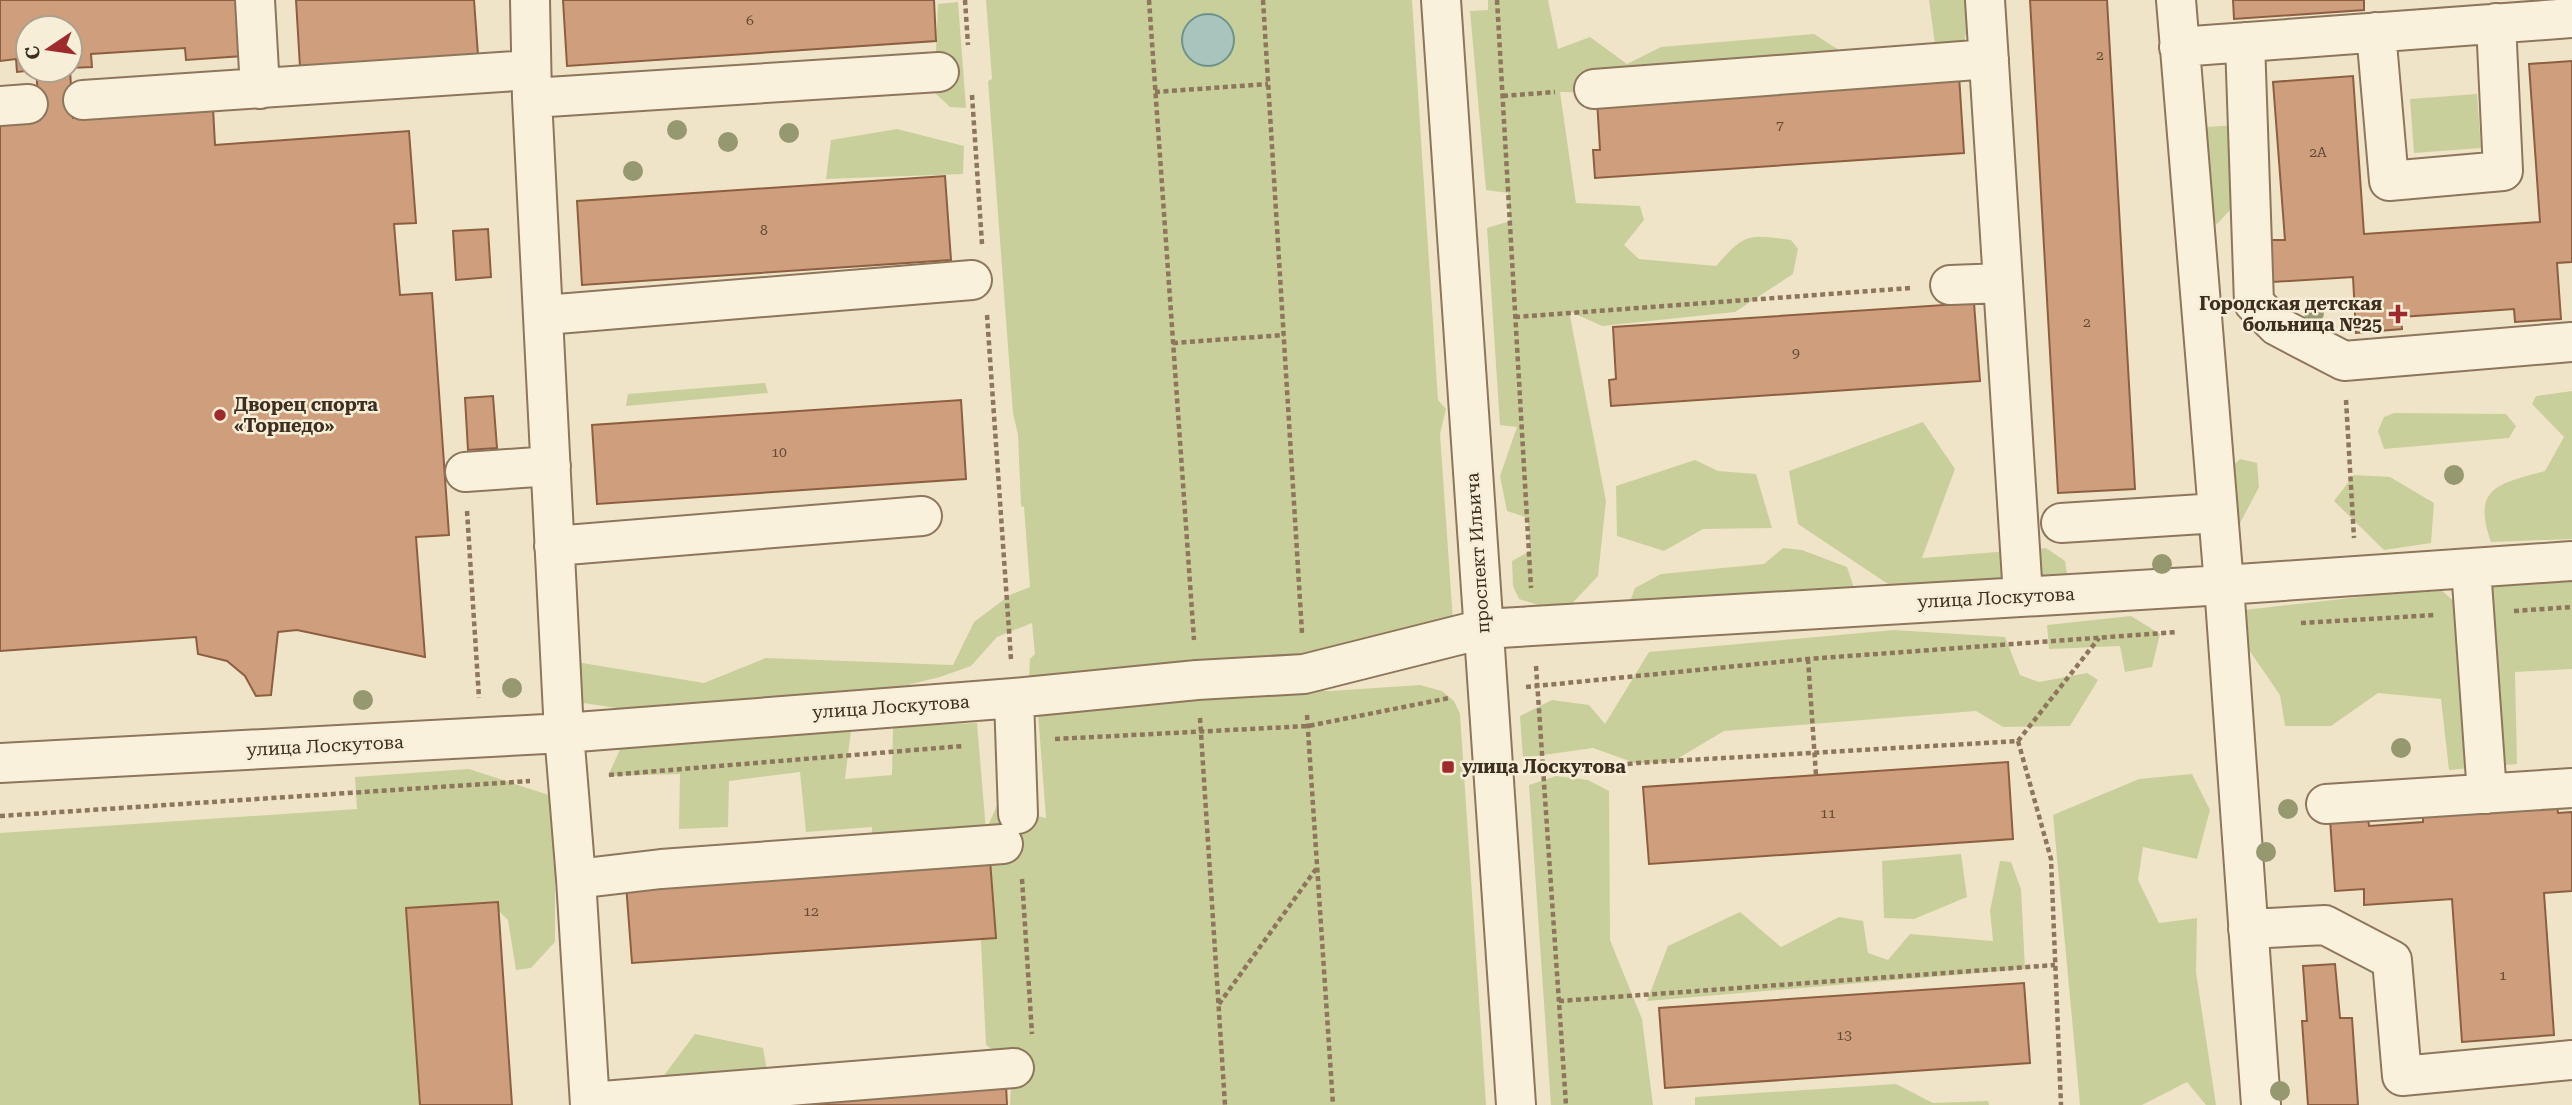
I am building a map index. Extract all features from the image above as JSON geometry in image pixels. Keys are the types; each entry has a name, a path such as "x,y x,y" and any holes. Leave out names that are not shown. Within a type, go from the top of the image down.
{"street":[{"path":"255,0 260,89"},
{"path":"530,0 564,733 590,1104 1023,1052"},
{"name":"проспект Ильича","path":"1441,0 1516,1105"},
{"path":"1985,0 2023,596"},
{"path":"2176,0 2224,585 2261,1105"},
{"path":"2179,47 2572,18"},
{"path":"2376,32 2389,181 2504,171 2496,23"},
{"path":"2245,42 2254,303 2277,326 2344,361 2571,353"},
{"path":"1594,89 1989,59"},
{"path":"83,100 260,89 532,84 960,70"},
{"path":"545,315 980,279"},
{"path":"1950,285 2003,283"},
{"path":"465,472 551,466"},
{"path":"2061,523 2218,513"},
{"path":"554,546 922,516"},
{"name":"улица Лоскутова","path":"0,763 564,733 1014,698 1197,680 1304,674 1483,629 2224,585 2572,561"},
{"path":"2471,568 2487,794"},
{"path":"576,879 1010,829 1014,698"},
{"path":"2326,804 2572,789"},
{"path":"2248,929 2325,925 2392,960 2402,1076 2572,1060"}],"path":[{"path":"965,0 960,70 1014,698"},
{"path":"1149,0 1225,1105"},
{"path":"1263,0 1304,674 1334,1105"},
{"path":"1497,0 1532,599"},
{"path":"1156,92 1268,84"},
{"path":"1503,96 1594,89"},
{"path":"1515,317 1950,285"},
{"path":"1173,343 1284,335"},
{"path":"2344,361 2354,539"},
{"path":"465,472 482,737"},
{"path":"2296,624 2572,607"},
{"path":"1518,688 1808,659 2227,628"},
{"path":"1543,772 1636,763 2018,741 2099,637"},
{"path":"1808,659 1816,775"},
{"path":"1535,664 1566,1105"},
{"path":"0,816 567,779 1014,741 1308,726 1460,695"},
{"path":"2018,741 2051,859 2061,1105"},
{"path":"1010,829 1023,1052"},
{"path":"1218,1005 1317,868"},
{"path":"1559,1001 2055,965"}],"green space":[{"path":"986,0 1412,0 1438,400 1446,409 1440,434 1453,621 1420,647 1175,665 1160,703 1258,697 1262,690 1330,691 1420,685 1442,691 1454,701 1460,714 1486,1105 1010,1105 1012,1064 986,1045 977,860 871,863 872,827 806,832 800,772 729,781 728,827 679,829 680,774 608,776 622,745 736,726 577,702 576,662 704,683 766,658 953,665 974,622 1010,595 1030,587 1024,507 1021,506 1018,435 1013,413 988,81 992,79","holes":["1032,623 1035,654 1030,659 1029,679 1038,713 1046,818 1037,816 1027,795 1004,790 986,830 977,723 893,727 892,775 845,779 855,698 940,677 971,666 997,637"]},
{"path":"1488,0 1548,0 1558,49 1590,37 1627,64 1661,47 1814,34 1856,61 1607,93 1560,92 1576,203 1640,206 1644,220 1624,245 1639,259 1716,266 1734,247 1748,238 1756,237 1791,240 1798,249 1793,274 1735,312 1602,326 1569,311 1606,501 1598,576 1563,613 1519,599 1513,586 1512,561 1530,551 1528,518 1507,511 1500,476 1517,427 1500,425 1487,228 1510,221 1508,193 1486,190 1470,11 1488,10"},
{"path":"1929,0 1971,0 1959,59 1936,52"},
{"path":"958,2 966,108 950,107 934,92 938,4"},
{"path":"2477,94 2481,148 2414,153 2410,99"},
{"path":"2240,125 2253,185 2217,224 2200,213 2203,127"},
{"path":"897,129 964,146 963,174 826,179 831,140"},
{"path":"765,383 768,393 626,406 628,394"},
{"path":"2572,391 2572,539 2491,542 2486,523 2487,498 2503,484 2545,471 2564,437 2532,404 2536,396"},
{"path":"2394,413 2506,414 2516,426 2509,438 2384,449 2378,431 2384,417"},
{"path":"1923,422 1955,469 1922,558 2046,548 2065,561 2068,581 1891,586 1798,524 1789,471"},
{"path":"2240,459 2257,463 2259,487 2236,531 2227,471"},
{"path":"1695,460 1718,471 1756,474 1772,528 1703,529 1664,551 1617,536 1616,486"},
{"path":"2354,475 2390,477 2434,503 2431,543 2384,550 2334,501"},
{"path":"1783,548 1802,550 1847,567 1854,588 1628,607 1635,588 1661,574 1764,564"},
{"path":"2572,581 2572,669 2515,672 2517,764 2449,770 2441,699 2378,693 2331,726 2285,726 2280,695 2240,637 2244,610 2439,588 2459,606 2476,588"},
{"path":"2131,616 2160,634 2152,667 2125,672 2120,646 2049,649 2047,625"},
{"path":"1894,630 2005,637 2020,675 2039,682 2087,673 2098,680 2070,726 2003,727 1976,711 1724,731 1672,762 1635,763 1593,748 1523,758 1520,716 1552,700 1589,705 1605,724 1649,652"},
{"path":"469,769 555,797 555,942 531,968 516,970 508,920 498,910 512,1105 0,1105 0,833 357,809 355,777"},
{"path":"2192,774 2210,810 2197,859 2143,847 2138,880 2159,923 2197,918 2196,972 2216,1105 2206,1105 2187,1082 2142,1105 2080,1105 2053,815 2139,779"},
{"path":"1556,776 1588,780 1609,791 1610,940 1642,1019 1653,1105 1551,1105 1529,785"},
{"path":"1961,854 1967,897 1914,919 1884,918 1882,861"},
{"path":"2000,861 2011,862 2021,889 2025,969 1647,1001 1668,946 1740,912 1781,947 1839,917 1863,921 1868,953 1888,960 1910,934 1993,941 1990,911"},
{"path":"695,1034 763,1048 767,1070 675,1102 665,1074"},
{"path":"1896,1084 1933,1103 1988,1101 1989,1105 1695,1105 1695,1097"}],"water":[{"path":"1208,14 1218,16 1226,22 1232,30 1232,50 1226,58 1218,64 1208,66 1198,64 1190,58 1184,50 1182,40 1184,30 1190,22 1198,16"}],"building":[{"path":"0,0 239,0 243,56 186,60 185,48 91,54 92,67 84,67 84,14 14,14 14,59 0,61"},
{"path":"296,0 474,0 478,55 300,67"},
{"path":"563,0 934,0 936,41 567,66"},
{"path":"2030,0 2107,0 2135,489 2058,493"},
{"path":"2233,0 2364,0 2364,10 2234,19"},
{"path":"2572,61 2572,262 2557,263 2561,319 2515,322 2514,309 2401,317 2402,329 2356,333 2353,277 2272,282 2270,240 2285,240 2273,82 2353,76 2364,234 2540,222 2529,64"},
{"path":"1959,75 1964,153 1595,178 1593,150 1600,150 1597,100"},
{"name":"Дворец спорта «Торпедо»","path":"37,84 71,84 73,118 213,108 215,145 409,131 416,223 394,224 400,295 432,293 449,535 416,537 425,657 297,630 278,632 271,695 256,696 245,676 227,661 198,654 196,637 0,651 0,122 40,120"},
{"path":"945,176 951,260 582,285 577,201"},
{"path":"488,229 491,277 456,280 453,231"},
{"path":"1974,303 1980,381 1611,406 1609,380 1616,379 1613,327"},
{"path":"493,396 497,448 468,450 465,398"},
{"path":"961,400 966,479 597,504 592,425"},
{"path":"2008,762 2013,839 1649,864 1643,787"},
{"path":"2557,804 2558,813 2572,812 2572,891 2544,893 2554,1035 2462,1042 2452,899 2364,905 2364,889 2335,891 2330,819 2368,817 2369,826 2423,822 2423,813"},
{"path":"990,860 996,938 632,963 626,884"},
{"path":"498,902 512,1105 420,1105 406,908"},
{"path":"2335,964 2340,1018 2352,1018 2358,1105 2308,1105 2302,1021 2307,1021 2303,966"},
{"path":"2024,983 2030,1063 1665,1088 1659,1008"},
{"path":"1006,1085 1007,1105 707,1105"}],"place":[{"name":"Городская детская больница №25","path":"2398,314"},
{"name":"Дворец спорта «Торпедо»","path":"220,415"},
{"name":"улица Лоскутова","path":"1448,767"}]}
